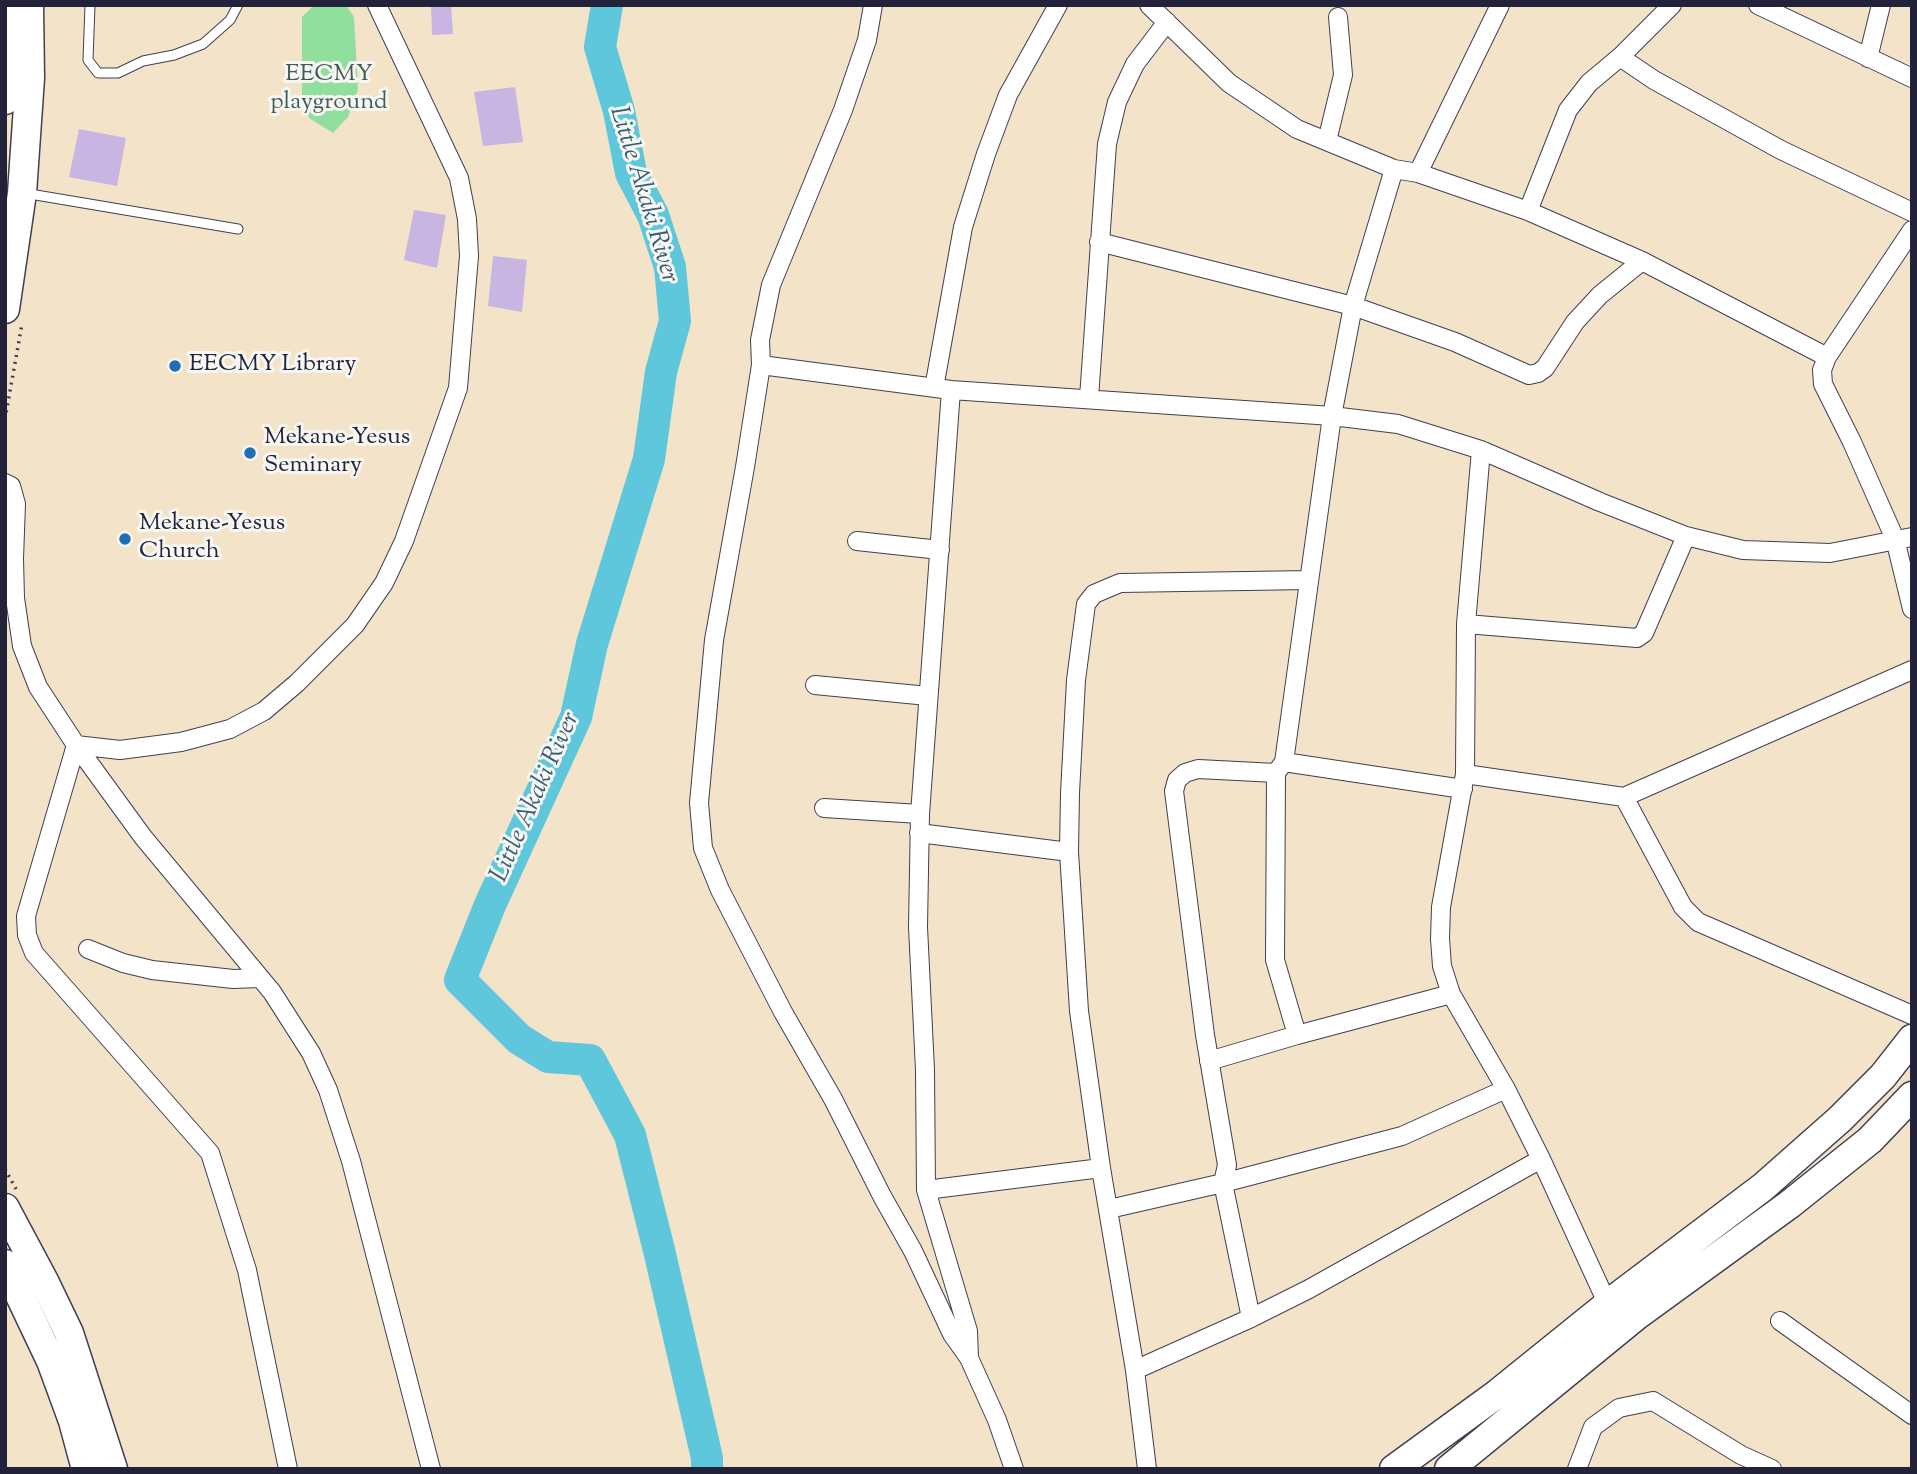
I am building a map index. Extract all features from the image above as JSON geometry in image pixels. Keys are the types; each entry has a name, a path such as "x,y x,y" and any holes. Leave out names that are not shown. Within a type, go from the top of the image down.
{"main road":[{"path":"5,100 6,5"},
{"path":"5,309 22,192 30,78 29,5"},
{"path":"1394,1469 1497,1394 1763,1186 1840,1119 1882,1076 1912,1039"},
{"path":"1449,1469 1636,1317 1790,1204 1870,1140 1912,1096"},
{"path":"5,1208 69,1333 101,1424 113,1469"},
{"path":"5,1264 51,1361 86,1469"}],"street":[{"path":"76,745 120,750 181,742 230,729 264,711 297,683 355,625 384,583 404,541 458,388 470,256 467,219 458,178 377,5"},
{"path":"873,5 867,40 843,110 771,285 760,340 761,365 714,640 699,803 703,848 720,890 783,1012 833,1099 913,1251 952,1334 969,1358 997,1420 1014,1469"},
{"path":"969,1358 968,1331 926,1190 925,1070 918,927 920,814 940,550 942,389 963,226 1008,95 1058,5"},
{"path":"1149,5 1229,83 1297,129 1394,169 1418,173 1528,211 1642,261 1827,357"},
{"path":"1418,173 1500,5"},
{"path":"1528,211 1568,110 1589,83 1620,57 1672,5"},
{"path":"1758,5 1912,79"},
{"path":"1868,58 1881,5"},
{"path":"1327,141 1343,75 1338,17"},
{"path":"1089,398 1107,145 1117,102 1135,64 1167,22"},
{"path":"1620,57 1654,80 1781,150 1912,212"},
{"path":"1297,1035 1275,960 1280,768 1332,416 1353,306 1394,169"},
{"path":"1912,230 1827,357 1822,370 1823,384 1903,538 1912,609"},
{"path":"1099,242 1353,306 1455,342 1529,375 1545,368 1575,322 1600,295 1642,261"},
{"path":"761,365 942,389 1332,416 1398,424 1481,450 1686,536 1743,550 1830,553 1903,538"},
{"path":"1481,450 1466,624 1464,782 1441,907 1442,966 1451,994 1506,1089 1541,1158 1608,1305"},
{"path":"5,483 11,486 16,505 15,584 22,646 38,687 76,745 143,837 272,992 311,1053 328,1090 351,1161 431,1469"},
{"path":"1466,624 1637,638 1644,633 1686,536"},
{"path":"857,541 940,550"},
{"path":"1147,1469 1135,1370 1101,1168 1079,1011 1069,852 1076,680 1086,604 1094,594 1120,583 1309,580"},
{"path":"1251,1318 1223,1183 1227,1165 1209,1061 1174,791 1177,780 1185,773 1198,769 1280,768 1624,797 1912,670"},
{"path":"815,685 928,696"},
{"path":"76,745 26,916 27,934 34,953 210,1153 247,1270 288,1469"},
{"path":"1624,797 1683,907 1698,922 1912,1015"},
{"path":"824,808 920,814"},
{"path":"919,834 1069,852"},
{"path":"88,949 123,963 152,970 233,979 260,978"},
{"path":"1209,1061 1451,994"},
{"path":"1109,1209 1223,1183 1402,1136 1506,1089"},
{"path":"1135,1370 1308,1289 1541,1158"},
{"path":"926,1190 1101,1168"},
{"path":"1780,1321 1912,1415"},
{"path":"1577,1469 1593,1427 1619,1408 1653,1401 1741,1455 1772,1469"}],"lane":[{"path":"90,5 88,60 98,74 118,73 143,61 203,44 230,20 239,5"},
{"path":"22,192 238,229"}],"green space":[{"name":"EECMY playground","path":"314,5 346,5 354,17 358,90 348,117 333,133 309,118 302,99 302,17"}],"building":[{"path":"431,5 451,5 453,34 432,35"},
{"path":"515,87 523,142 483,146 474,92"},
{"path":"79,129 126,138 117,186 69,177"},
{"path":"414,210 446,215 437,268 404,260"},
{"path":"493,256 527,260 522,312 488,306"}],"waterway":[{"name":"Little Akaki River","path":"607,5 600,47 619,111 631,173 653,215 670,267 675,321 661,372 649,459 592,644 576,717 490,905 460,980 519,1039 548,1057 590,1060 630,1135 707,1458 707,1469"}],"place":[{"name":"EECMY Library","path":"175,366"},
{"name":"Mekane-Yesus Seminary","path":"250,453"},
{"name":"Mekane-Yesus Church","path":"125,539"}]}
